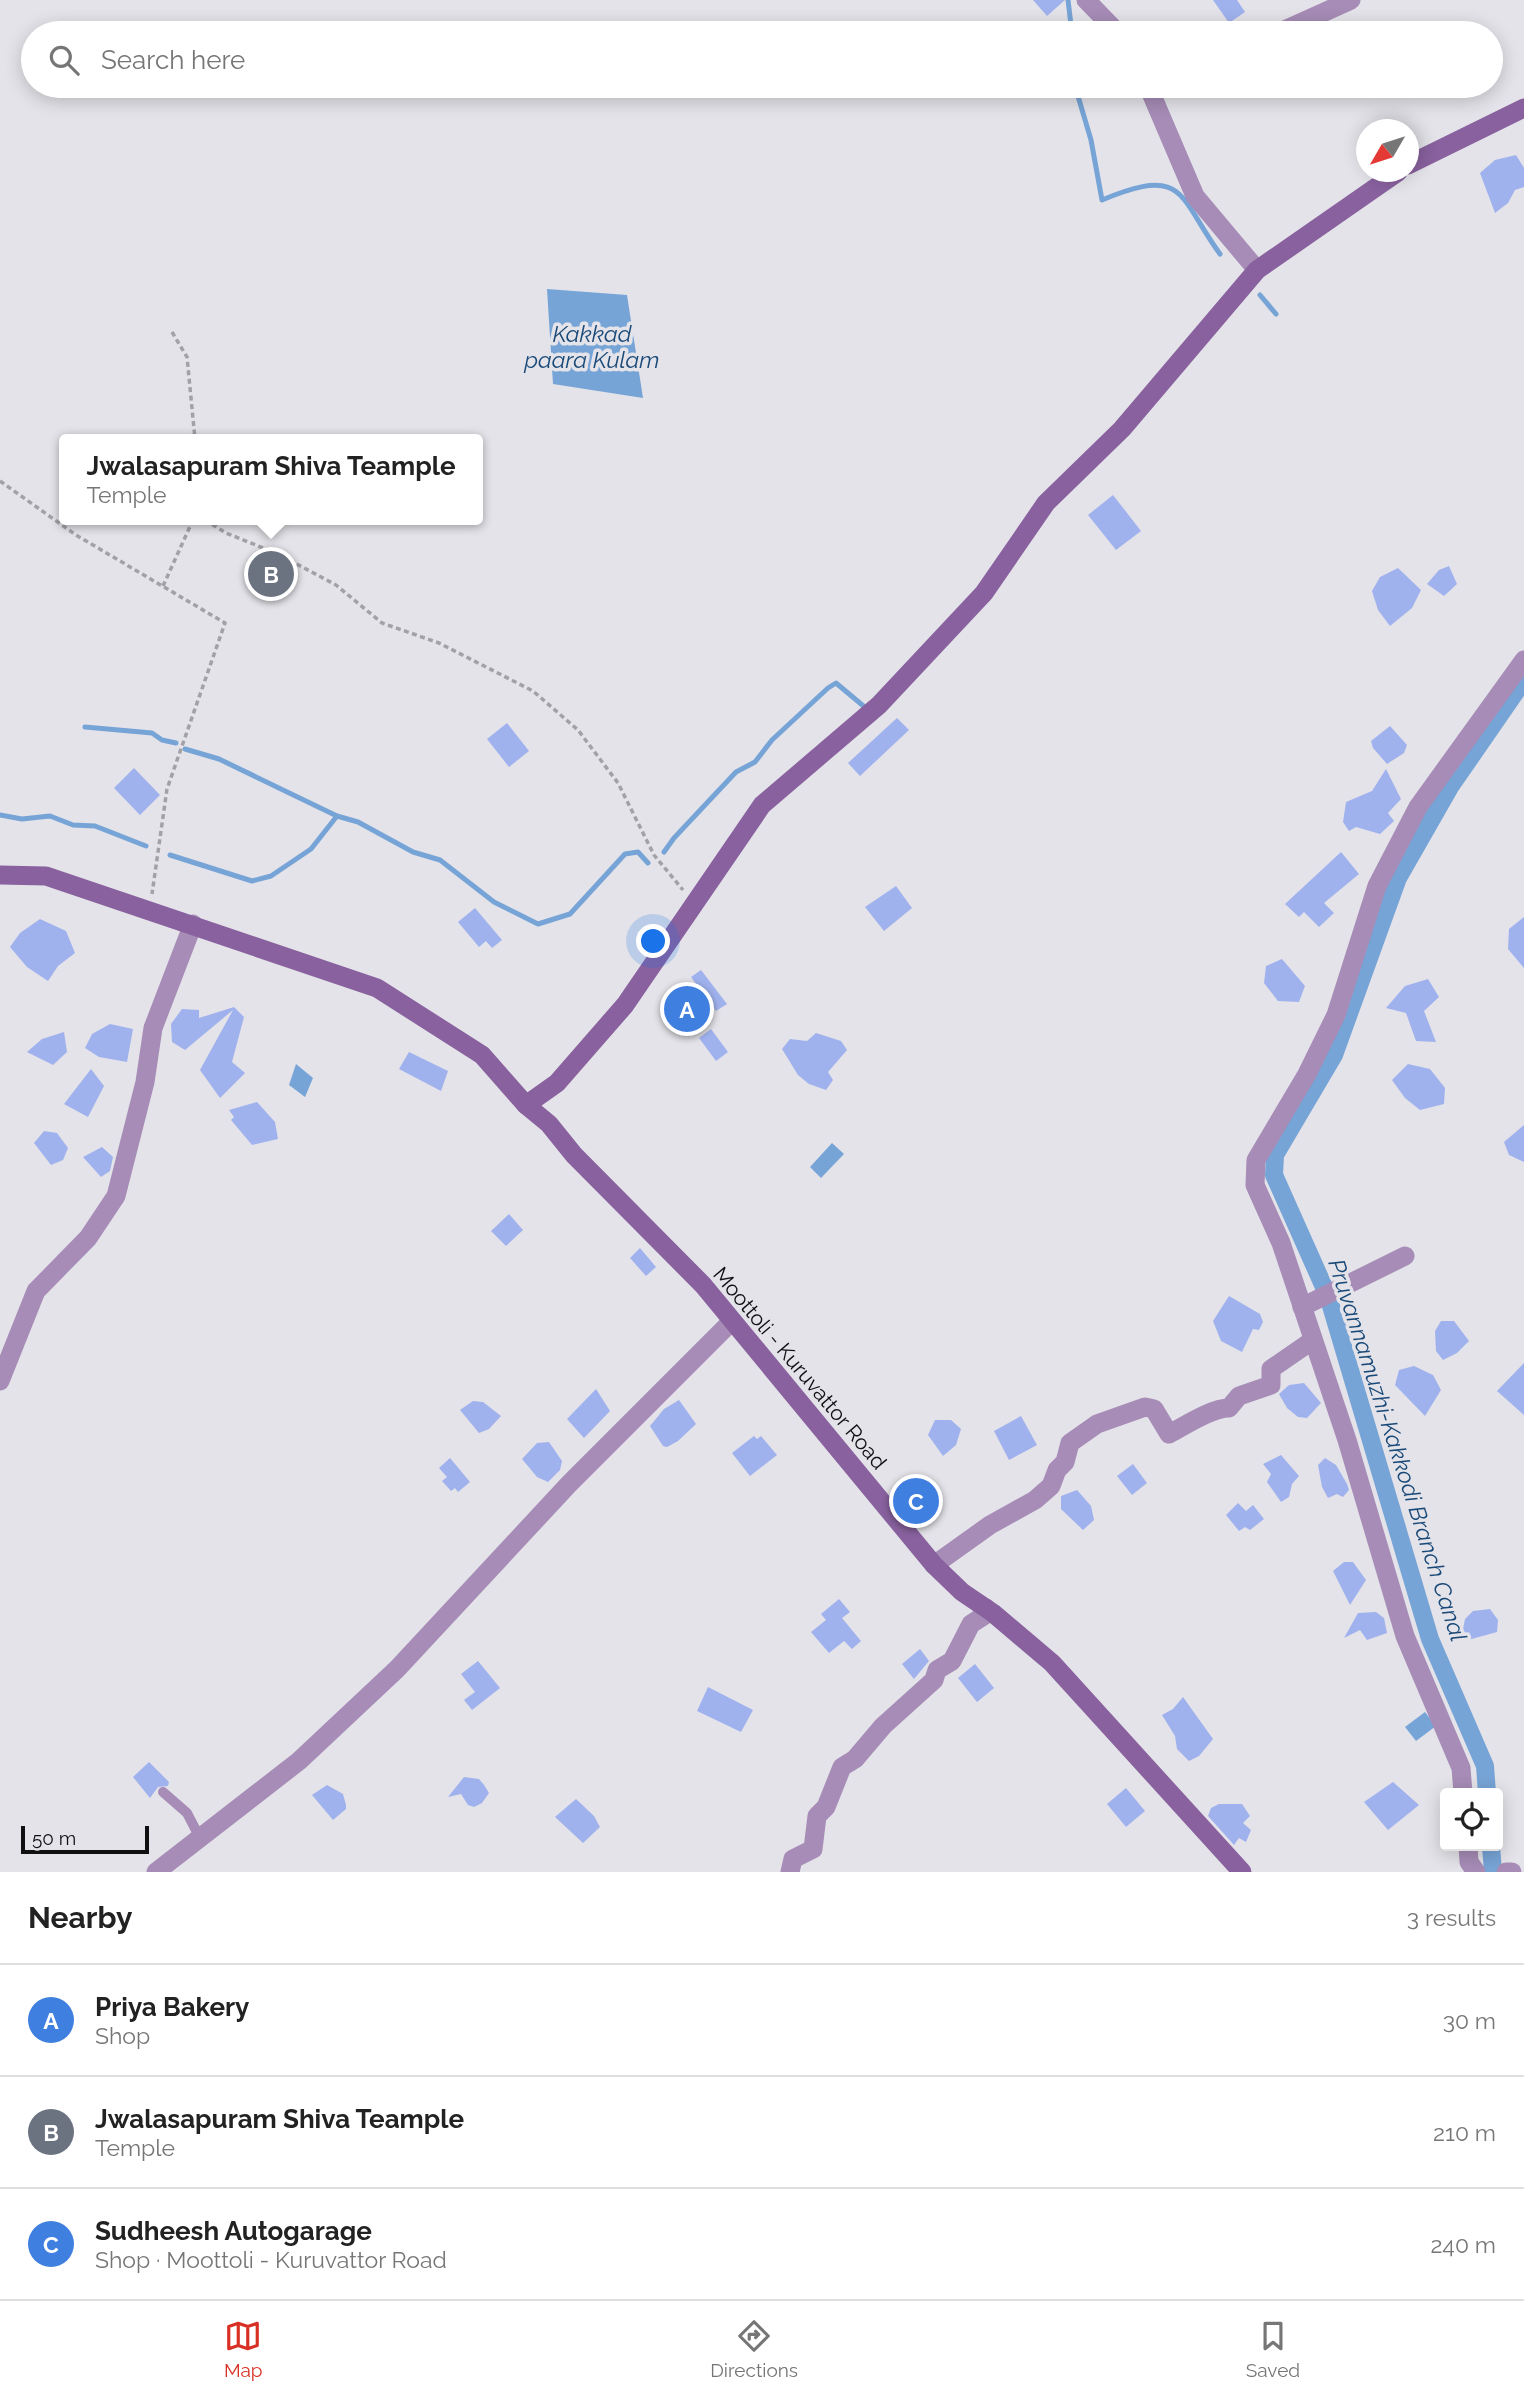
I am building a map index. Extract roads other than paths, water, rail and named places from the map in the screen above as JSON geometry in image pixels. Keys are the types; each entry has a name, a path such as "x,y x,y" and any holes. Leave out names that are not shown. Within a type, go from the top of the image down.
{"main road":[{"path":"1419,160 1524,108"},
{"path":"526,1105 557,1083 625,1005 762,805 879,705 984,593 1046,503 1122,429 1257,270 1384,182"},
{"name":"Moottoli - Kuruvattor Road","path":"0,874 46,876 377,988 482,1055 526,1105 549,1124 574,1155 703,1285 934,1565 962,1592 986,1608 1052,1663 1165,1786 1210,1840 1242,1872"}],"street":[{"path":"1086,0 1106,21"},
{"path":"1305,21 1351,0"},
{"path":"1153,98 1195,196 1257,270"},
{"path":"1463,1788 1461,1768 1405,1636 1347,1440 1281,1243 1255,1185 1256,1160 1307,1074 1336,1015 1377,886 1418,807 1524,660"},
{"path":"0,1381 36,1291 89,1238 116,1196 145,1082 153,1028 194,924"},
{"path":"1302,1307 1356,1283 1375,1268 1405,1256"},
{"path":"156,1872 299,1761 397,1669 569,1483 731,1322"},
{"path":"934,1565 990,1525 1035,1500 1051,1486 1057,1470 1065,1462 1070,1443 1097,1424 1144,1407 1154,1409 1169,1434 1189,1426 1214,1408 1229,1408 1239,1396 1271,1385 1271,1369 1313,1340"},
{"path":"790,1872 793,1859 813,1849 817,1816 826,1807 842,1767 855,1759 883,1726 934,1680 937,1671 952,1661 971,1624 985,1615 986,1608"},
{"path":"1468,1851 1469,1862 1476,1872"}],"lane":[{"path":"163,1792 187,1813 200,1838"}],"water":[{"name":"Kakkad paara Kulam","path":"547,289 627,295 643,398 553,384"},
{"path":"296,1064 313,1078 305,1097 289,1085"},
{"path":"832,1143 844,1154 821,1178 810,1167"},
{"path":"1425,1712 1436,1726 1416,1741 1405,1727"}],"waterway":[{"path":"1068,0 1071,21"},
{"path":"1079,98 1091,140 1102,200 1129,190 1165,186 1177,192 1186,202 1220,254"},
{"path":"1260,295 1276,314"},
{"name":"Pruvannamuzhi-Kakkodi Branch Canal","path":"1487,1788 1485,1766 1430,1639 1328,1296 1274,1175 1275,1155 1334,1055 1398,878 1450,787 1524,680"},
{"path":"664,852 736,772 755,762 772,740 828,688 836,683 867,709"},
{"path":"85,727 152,733 162,740 176,743"},
{"path":"185,749 219,759 337,816"},
{"path":"0,815 22,819 50,816 73,825 95,826 146,846"},
{"path":"170,855 252,881 271,876 311,849 337,816 358,822 413,852 440,860 494,902 538,924 570,914 625,854 638,852 648,863"},
{"name":"Pruvannamuzhi-Kakkodi Branch Canal","path":"1491,1851 1493,1872"}],"place":[{"name":"Jwalasapuram Shiva Teample","path":"271,574"},
{"name":"Priya Bakery","path":"687,1009"},
{"name":"Sudheesh Autogarage","path":"916,1501"}]}
